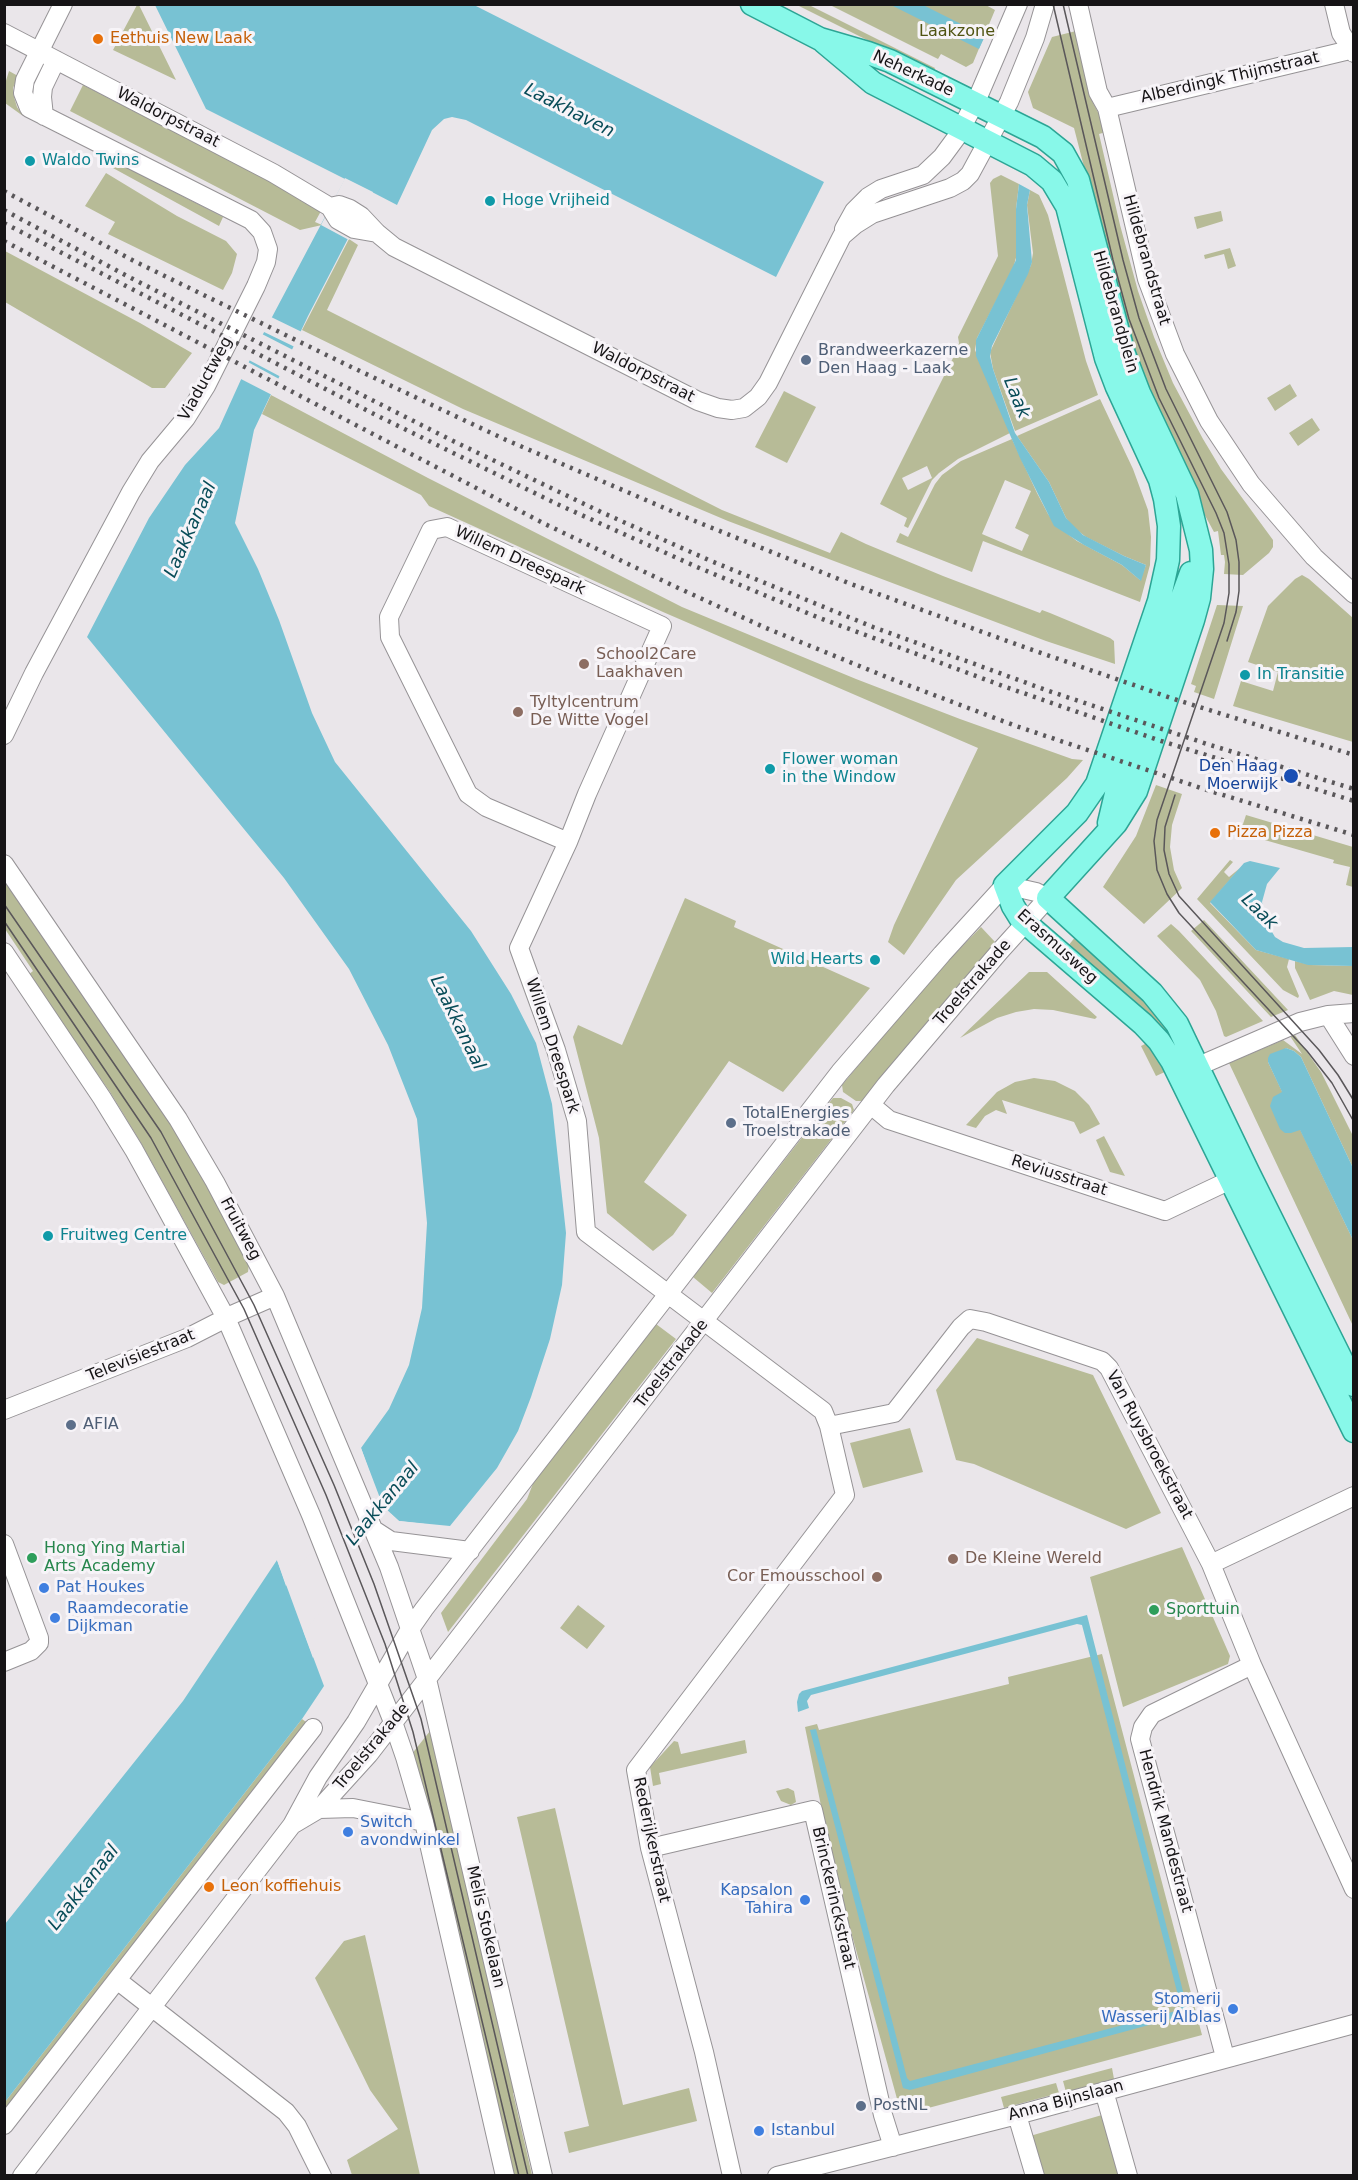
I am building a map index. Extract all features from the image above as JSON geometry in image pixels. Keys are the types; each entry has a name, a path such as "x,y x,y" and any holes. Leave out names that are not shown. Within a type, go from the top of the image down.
{"main road":[{"name":"Neherkade","path":"752,4 820,39 879,57 1002,117"},
{"name":"Neherkade","path":"820,39 873,83 961,128"},
{"name":"Hildebrandplein","path":"1002,117 1050,142 1071,165 1087,210 1128,363 1139,393 1187,494 1201,550 1199,598 1138,784 1123,814 1048,898"},
{"name":"Hildebrandplein","path":"961,128 1041,171 1056,187 1064,200 1106,358 1160,480 1174,502 1180,530 1181,564 1173,622"},
{"name":"Hildebrandplein","path":"1005,885 1077,813 1091,795 1103,768 1164,583 1169,526 1160,480"},
{"name":"Hildebrandplein","path":"1105,836 1120,777 1190,579 1197,535"},
{"name":"Hildebrandplein","path":"1077,813 1109,789 1120,777"},
{"name":"Erasmusweg","path":"1005,885 1013,906 1026,923 1143,1024 1165,1050 1189,1070"},
{"name":"Erasmusweg","path":"1048,898 1159,1000 1177,1024 1189,1070 1240,1176 1353,1431"},
{"name":"Erasmusweg","path":"1240,1176 1353,1385"}],"street":[{"name":"Viaductweg","path":"4,735 34,673 121,510 150,461 186,418 206,386 256,286 266,262 268,249 262,232 251,220 29,108 23,93 25,80 63,4"},
{"path":"975,103 1018,4"},
{"path":"988,142 1002,117 1035,38 1045,4"},
{"path":"1334,4 1341,33 1353,50"},
{"name":"Hildebrandstraat","path":"1076,7 1098,92 1107,108 1148,279 1168,337 1190,385 1231,456 1257,492 1314,557 1353,594"},
{"name":"Waldorpstraat","path":"4,33 273,173 330,207 338,220 358,223 377,233 394,247 698,401 732,410 752,404 765,388 849,218 863,201 881,189 920,177 928,172 942,158 975,103"},
{"name":"Alberdingk Thijmstraat","path":"1107,108 1353,50"},
{"path":"44,116 43,87 56,60"},
{"name":"Waldorpstraat","path":"837,244 850,228 872,214 950,188 963,181 970,174 988,142"},
{"name":"Willem Dreespark","path":"568,842 486,807 468,794 390,638 389,617 431,530 447,527 662,626 568,842 519,948 556,1050 577,1121 586,1232 823,1411 829,1426"},
{"name":"Fruitweg","path":"4,864 178,1119 215,1182 275,1296 374,1530 410,1629"},
{"name":"Erasmusweg","path":"1005,885 1036,892 1048,898"},
{"name":"Troelstrakade","path":"22,2175 292,1825 318,1777 356,1722 410,1629 856,1052 1005,885"},
{"name":"Troelstrakade","path":"292,1825 319,1809 369,1754 871,1105 1048,898"},
{"path":"4,952 129,1142 226,1318 311,1515 393,1722 424,1822 505,2175"},
{"path":"1189,1070 1300,1022 1328,1015 1353,1013"},
{"path":"1328,1015 1353,1056"},
{"name":"Reviusstraat","path":"871,1105 889,1120 1164,1211 1240,1176"},
{"name":"Televisiestraat","path":"4,1410 187,1338 275,1296"},
{"name":"Van Ruysbroekstraat","path":"829,1426 894,1413 960,1328 970,1319 986,1322 1102,1361 1109,1368 1211,1564 1252,1665 1353,1889"},
{"name":"Rederijkerstraat","path":"732,2175 704,2052 651,1848 636,1770 846,1495 829,1426"},
{"path":"1211,1564 1353,1496"},
{"path":"374,1530 391,1541 470,1551"},
{"path":"4,1544 39,1638 39,1643 31,1651 4,1662"},
{"name":"Melis Stokelaan","path":"410,1629 427,1679 543,2175"},
{"name":"Hendrik Mandestraat","path":"1225,2057 1140,1739 1143,1727 1152,1714 1252,1665"},
{"path":"4,2126 313,1728"},
{"path":"319,1809 353,1808 424,1822"},
{"name":"Brinckerinckstraat","path":"651,1848 813,1810 883,2115 893,2147"},
{"path":"117,1980 286,2112 297,2126 322,2175"},
{"name":"Anna Bijnslaan","path":"777,2175 1017,2115 1353,2024"},
{"path":"1104,2091 1128,2175"},
{"path":"1017,2115 1035,2175"}],"green space":[{"name":"Laakzone","path":"984,4 995,10 973,63 966,67 941,54 938,59 830,5"},
{"path":"139,5 176,80 113,50"},
{"path":"797,5 809,5 935,68 933,73"},
{"path":"1076,31 1093,103 1106,132 1099,134 1120,225 1138,291 1154,337 1173,383 1203,439 1221,469 1273,540 1273,547 1269,553 1243,575 1224,574 1225,562 1224,555 1221,555 1218,531 1214,532 1201,508 1144,383 1124,322 1074,128 1033,108 1028,92 1052,37"},
{"path":"9,71 18,76 13,88 14,97 23,116 5,103 5,84"},
{"path":"83,85 308,201 321,211 315,222 322,225 300,230 70,111"},
{"path":"116,162 223,217 219,226 113,168"},
{"path":"106,173 177,216 226,241 237,254 232,273 223,290 108,234 115,222 85,206"},
{"path":"1001,175 1019,184 1016,209 1017,254 1013,269 977,338 975,350 1010,433 958,459 939,473 932,480 908,528 904,526 907,518 880,504 957,350 958,337 998,256 990,183","holes":["927,466 932,478 908,490 902,478"]},
{"path":"1030,190 1039,195 1048,215 1086,361 1098,395 1015,431 993,369 990,352 1031,265 1033,253 1027,205"},
{"path":"1221,211 1223,221 1197,229 1194,217"},
{"path":"349,239 358,245 327,310 722,510 830,553 841,532 943,576 1040,613 1042,610 1110,638 1114,641 1115,664 1046,641 728,521 463,409 302,330"},
{"path":"1230,248 1236,266 1228,269 1224,254 1205,259 1204,255"},
{"path":"5,251 192,353 165,388 152,388 5,302"},
{"path":"1290,384 1297,396 1275,411 1267,398"},
{"path":"784,391 816,407 787,463 755,447"},
{"path":"271,395 682,607 960,719 1072,759 1083,760 1067,778 956,880 904,955 888,942 894,925 978,748 663,612 429,506 421,495 262,414"},
{"path":"1100,399 1133,469 1148,510 1151,537 1150,565 1140,602 983,541 972,572 896,542 900,533 908,537 935,484 942,475 961,461 1012,439 1037,493 1057,526 1077,541 1122,565 1140,580 1146,565 1086,537 1073,527 1066,518 1049,482 1017,436","holes":["1005,480 1031,491 1015,528 1029,535 1022,551 982,534"]},
{"path":"1312,418 1320,430 1298,446 1289,433"},
{"path":"1302,575 1353,618 1353,742 1233,706 1241,681 1273,691 1278,672 1248,662 1268,606"},
{"path":"1217,605 1243,606 1214,699 1194,692 1196,686 1191,684"},
{"path":"1156,785 1182,794 1172,825 1170,847 1174,870 1182,888 1144,924 1103,887 1136,836"},
{"path":"1246,815 1353,847 1353,887 1346,885 1350,867 1333,863 1334,860 1237,832"},
{"path":"1230,860 1233,862 1224,872 1229,877 1240,868 1210,903 1256,950 1289,959 1287,967 1298,998 1283,990 1197,899"},
{"path":"4,878 171,1124 208,1185 249,1263 248,1272 224,1285 218,1282 110,1092 28,975 33,971 5,929"},
{"path":"685,898 736,921 734,927 870,988 783,1092 729,1061 644,1182 687,1215 673,1235 653,1251 607,1213 599,1138 573,1037 578,1025 622,1045"},
{"path":"1204,920 1288,1010 1271,1017 1191,931"},
{"path":"1171,924 1263,1021 1224,1036 1216,1011 1200,980 1157,936"},
{"path":"981,927 996,943 862,1101 856,1101 843,1092 842,1085 935,974"},
{"path":"1076,936 1149,1004 1171,1028 1184,1054 1068,946"},
{"path":"1295,961 1311,965 1353,966 1353,995 1334,991 1310,1000 1295,968"},
{"path":"1029,972 1047,972 1097,1017 1095,1019 1053,1010 1034,1009 997,1018 960,1038"},
{"path":"1295,1035 1321,1072 1353,1136 1353,1168 1301,1057 1286,1048 1268,1062 1353,1240 1353,1326 1229,1063 1283,1040 1302,1054 1290,1036"},
{"path":"1147,1043 1167,1071 1156,1076 1141,1046"},
{"path":"1034,1078 1055,1081 1075,1091 1089,1105 1100,1124 1080,1134 1074,1122 1002,1100 1007,1114 996,1110 985,1116 976,1128 966,1125 997,1092 1015,1082"},
{"path":"833,1098 841,1098 852,1104 854,1110 712,1293 693,1277"},
{"path":"1104,1136 1125,1176 1110,1172 1096,1140"},
{"path":"656,1324 676,1339 448,1632 441,1613 527,1499 534,1481"},
{"path":"977,1338 1093,1375 1161,1513 1126,1529 974,1464 956,1460 936,1390"},
{"path":"910,1428 923,1472 863,1488 850,1443"},
{"name":"Sporttuin","path":"1182,1547 1230,1656 1228,1664 1123,1707 1090,1577"},
{"path":"578,1605 605,1626 587,1649 560,1628"},
{"path":"1102,1654 1202,2035 917,2111 899,2106 834,1870 805,1727 817,1724 819,1730 1009,1684 1008,1677"},
{"path":"302,1719 310,1725 5,2118 5,2102"},
{"path":"434,1726 519,2091 513,2093 532,2175 511,2175 411,1755"},
{"path":"745,1740 747,1753 659,1773 661,1784 653,1786 650,1767 674,1741 678,1742 681,1754"},
{"path":"788,1788 794,1791 796,1802 791,1805 781,1801 776,1791"},
{"path":"555,1808 623,2105 689,2088 697,2121 569,2153 564,2132 589,2126 517,1817"},
{"path":"365,1935 420,2175 352,2175 347,2160 398,2129 370,2090 315,1978 344,1941"},
{"path":"1112,2068 1114,2079 1066,2092 1063,2081"},
{"path":"1056,2083 1059,2093 1004,2108 1001,2097"},
{"path":"1102,2115 1119,2175 1042,2175 1030,2136"}],"water":[{"path":"155,5 474,5 824,182 776,277 466,120 452,117 444,119 432,130 397,205 372,192 308,316 254,430 235,523 258,569 279,620 312,713 335,762 471,931 511,994 536,1043 552,1104 566,1233 562,1285 550,1339 531,1397 518,1431 497,1468 450,1526 399,1521 391,1514 303,1630 324,1686 302,1719 5,2102 5,1924 183,1701 277,1560 286,1586 373,1482 361,1448 389,1409 409,1365 422,1308 427,1223 417,1119 388,1045 349,969 284,878 87,637 149,518 185,465 219,428 253,353 345,179 206,109"},
{"path":"891,5 923,5 985,36 979,49"},
{"path":"1019,184 1030,190 1027,205 1032,262 992,346 990,356 993,369 1015,433 1049,482 1066,518 1083,535 1146,565 1141,581 1122,565 1054,526 1020,458 976,356 976,340 1016,260 1016,209"},
{"name":"Laak","path":"1250,861 1280,868 1267,884 1262,902 1266,922 1275,937 1283,942 1304,948 1353,947 1353,966 1308,965 1256,950 1210,902 1244,863"},
{"path":"1286,1048 1301,1057 1353,1168 1353,1240 1300,1130 1285,1133 1280,1129 1270,1106 1273,1097 1282,1092 1268,1058 1270,1054"},
{"path":"1087,1615 1187,2007 1182,2016 910,2090 903,2088 810,1730 816,1729 907,2078 910,2081 1180,2010 1082,1625 1077,1624 811,1695 807,1701 809,1708 798,1712 799,1694 802,1691"}],"pier":[{"path":"345,178 373,192 349,240 321,225"},
{"path":"269,316 304,333 297,348 262,331"},
{"path":"260,333 295,351 283,378 247,359"},
{"path":"246,361 281,380 274,396 239,378"},
{"path":"361,1448 383,1506 399,1521 425,1524 423,1526 399,1524 392,1518 306,1630 315,1655 313,1658 277,1560 279,1558 288,1580 369,1481 359,1451"}],"tram line":[{"path":"1053,4 1129,319 1159,398 1216,513 1224,533 1229,564 1229,593 1224,623 1157,820 1154,841 1157,870 1167,894 1179,913 1307,1051 1332,1083 1354,1122"},
{"path":"1063,4 1123,260 1139,318 1166,389 1227,512 1236,540 1239,591 1236,612 1227,641"},
{"path":"1175,795 1165,827 1164,850 1169,874 1179,896 1319,1050 1354,1101"},
{"path":"4,904 161,1132 254,1305 334,1485 374,1584 421,1719 528,2176"},
{"path":"4,921 151,1138 244,1309 326,1495 385,1644 413,1732 519,2176"}],"railway":[{"path":"4,191 134,261 345,364 504,439 690,519 851,584 1021,646 1177,700 1354,755"},
{"path":"4,210 127,276 451,440 601,512 711,561 873,627 1046,690 1207,744 1354,789"},
{"path":"4,223 374,414 557,504 697,567 817,617 1003,686 1158,740 1354,801"},
{"path":"4,241 545,524 766,628 1016,726 1210,791 1354,835"}],"place":[{"name":"Eethuis New Laak","path":"98,39"},
{"name":"Waldo Twins","path":"30,161"},
{"name":"Hoge Vrijheid","path":"490,201"},
{"name":"Brandweerkazerne Den Haag - Laak","path":"806,360"},
{"name":"School2Care Laakhaven","path":"584,664"},
{"name":"In Transitie","path":"1245,675"},
{"name":"Tyltylcentrum De Witte Vogel","path":"518,712"},
{"name":"Flower woman in the Window","path":"770,769"},
{"name":"Den Haag Moerwijk","path":"1291,776"},
{"name":"Pizza Pizza","path":"1215,833"},
{"name":"Wild Hearts","path":"875,960"},
{"name":"TotalEnergies Troelstrakade","path":"731,1123"},
{"name":"Fruitweg Centre","path":"48,1236"},
{"name":"AFIA","path":"71,1425"},
{"name":"Hong Ying Martial Arts Academy","path":"32,1558"},
{"name":"De Kleine Wereld","path":"953,1559"},
{"name":"Cor Emousschool","path":"877,1577"},
{"name":"Pat Houkes","path":"44,1588"},
{"name":"Sporttuin","path":"1154,1610"},
{"name":"Raamdecoratie Dijkman","path":"55,1618"},
{"name":"Switch avondwinkel","path":"348,1832"},
{"name":"Leon koffiehuis","path":"209,1887"},
{"name":"Kapsalon Tahira","path":"805,1900"},
{"name":"Stomerij Wasserij Alblas","path":"1233,2009"},
{"name":"PostNL","path":"861,2106"},
{"name":"Istanbul","path":"759,2131"}],"water label":[{"name":"Laakhaven","path":"569,111"},
{"name":"Laakkanaal","path":"191,530"},
{"name":"Laakkanaal","path":"457,1023"},
{"name":"Laakkanaal","path":"383,1504"},
{"name":"Laakkanaal","path":"84,1888"}]}
